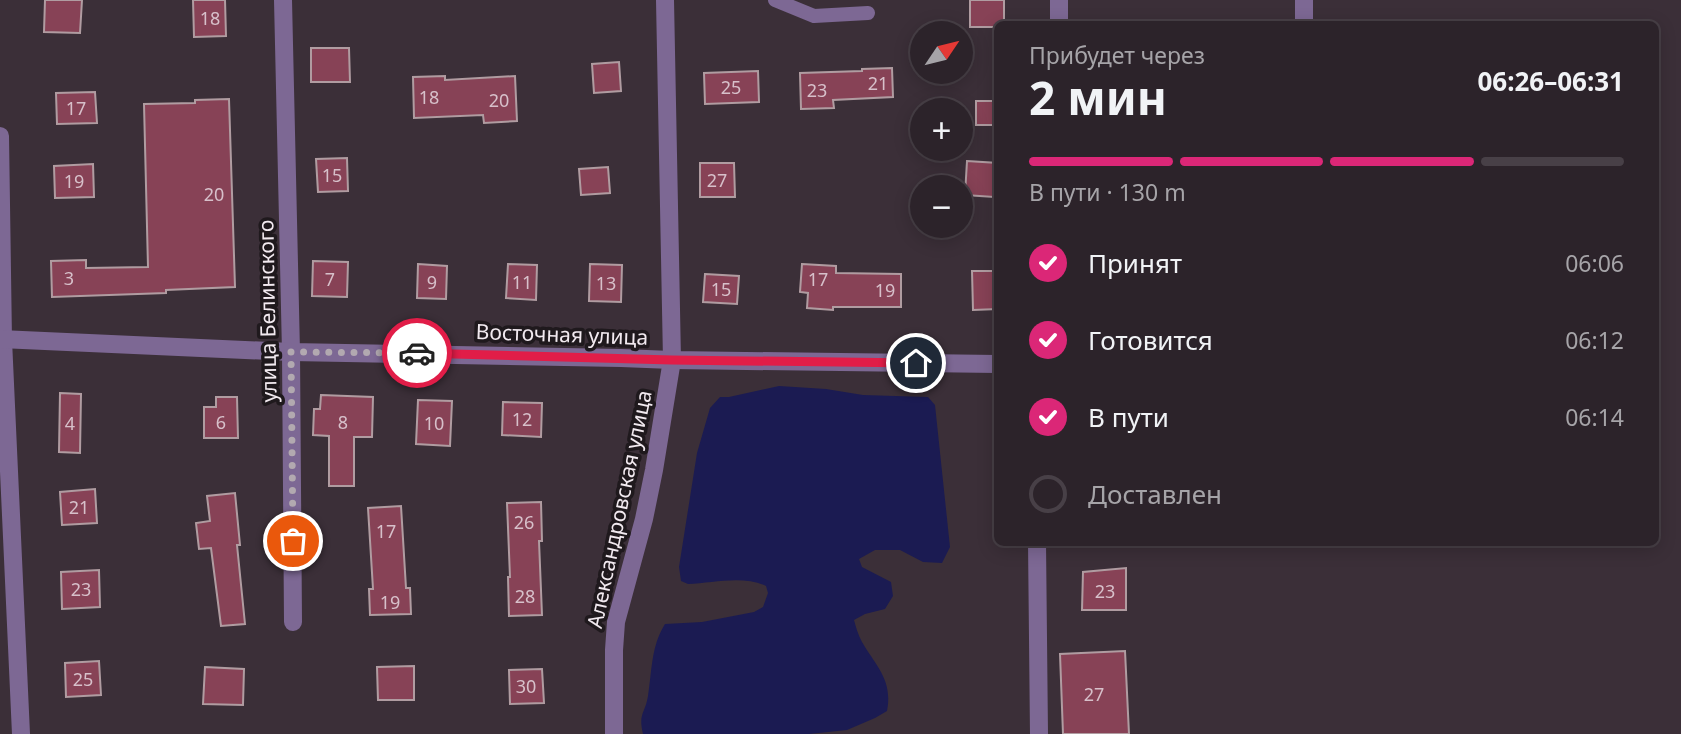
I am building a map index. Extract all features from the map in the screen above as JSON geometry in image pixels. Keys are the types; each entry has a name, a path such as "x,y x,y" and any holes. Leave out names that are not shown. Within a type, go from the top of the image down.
{"street":[{"name":"улица Белинского","path":"283,0 291,352 293,622"},
{"name":"Александровская улица","path":"614,734 616,622 644,519 672,360 665,0"},
{"path":"1059,0 1059,21"},
{"path":"1304,0 1304,21"},
{"path":"0,136 2,340 21,734"},
{"name":"Восточная улица","path":"2,340 291,352 994,364"},
{"path":"1037,546 1040,734"}],"lane":[{"path":"775,0 814,16 868,13"}],"shaded area":[{"path":"779,386 863,395 928,397 935,405 950,547 942,563 923,562 900,550 875,550 859,559 862,567 891,582 893,596 885,609 854,620 861,639 885,682 888,691 887,711 847,730 809,734 643,734 642,717 655,650 665,624 702,622 754,612 763,607 768,593 766,586 738,580 688,584 681,581 679,567 697,453 710,408 720,397"}],"building":[{"path":"45,0 82,0 80,33 44,32"},
{"path":"193,0 225,0 226,36 194,37"},
{"path":"970,0 1004,0 1004,21 994,21 994,27 973,27 973,21 970,21"},
{"path":"311,48 349,48 350,82 311,82"},
{"path":"619,62 621,91 594,93 592,64"},
{"path":"892,68 893,97 833,100 834,108 801,109 800,73"},
{"path":"758,71 759,102 705,104 704,73"},
{"path":"445,76 445,80 515,76 517,121 484,123 483,115 414,118 413,77"},
{"path":"95,92 97,123 57,124 56,93"},
{"path":"229,99 235,287 166,290 166,293 52,297 51,261 86,260 86,268 148,267 144,104"},
{"path":"976,101 994,101 994,125 976,125"},
{"path":"347,158 348,191 318,192 316,159"},
{"path":"967,161 994,163 994,197 973,196 973,175 966,175"},
{"path":"700,163 734,163 735,197 700,197"},
{"path":"93,164 94,197 55,198 54,166"},
{"path":"608,167 610,193 581,195 579,169"},
{"path":"313,261 348,262 347,297 312,296"},
{"path":"418,264 447,266 446,299 417,298"},
{"path":"508,264 537,265 536,300 506,298"},
{"path":"590,264 622,265 621,302 589,301"},
{"path":"802,264 836,266 836,273 901,274 901,307 833,307 833,310 807,308 808,293 800,292"},
{"path":"972,271 994,271 994,309 973,310"},
{"path":"705,274 739,276 737,304 703,302"},
{"path":"60,393 81,394 80,453 59,452"},
{"path":"321,395 373,397 372,437 354,437 354,486 329,486 329,436 313,435 314,409 320,409"},
{"path":"216,397 237,397 238,438 204,438 204,407 216,407"},
{"path":"418,400 452,401 450,446 416,444"},
{"path":"503,402 542,403 541,437 502,435"},
{"path":"95,489 97,523 62,525 60,492"},
{"path":"235,493 245,624 221,626 211,548 199,549 196,523 210,521 207,496"},
{"path":"541,502 542,541 539,541 542,615 509,616 507,503"},
{"path":"401,506 406,588 410,588 411,614 370,615 369,589 373,589 368,508"},
{"path":"1126,568 1126,610 1082,610 1083,572"},
{"path":"99,570 100,607 62,609 61,572"},
{"path":"1125,651 1129,734 1063,734 1060,654"},
{"path":"99,661 101,695 66,697 65,663"},
{"path":"414,666 414,700 378,700 377,667"},
{"path":"205,667 244,669 243,705 203,704"},
{"path":"542,669 544,703 510,704 509,670"}],"way so far":[{"path":"293,541 291,352 417,353"}],"route":[{"path":"417,353 916,363"}]}
